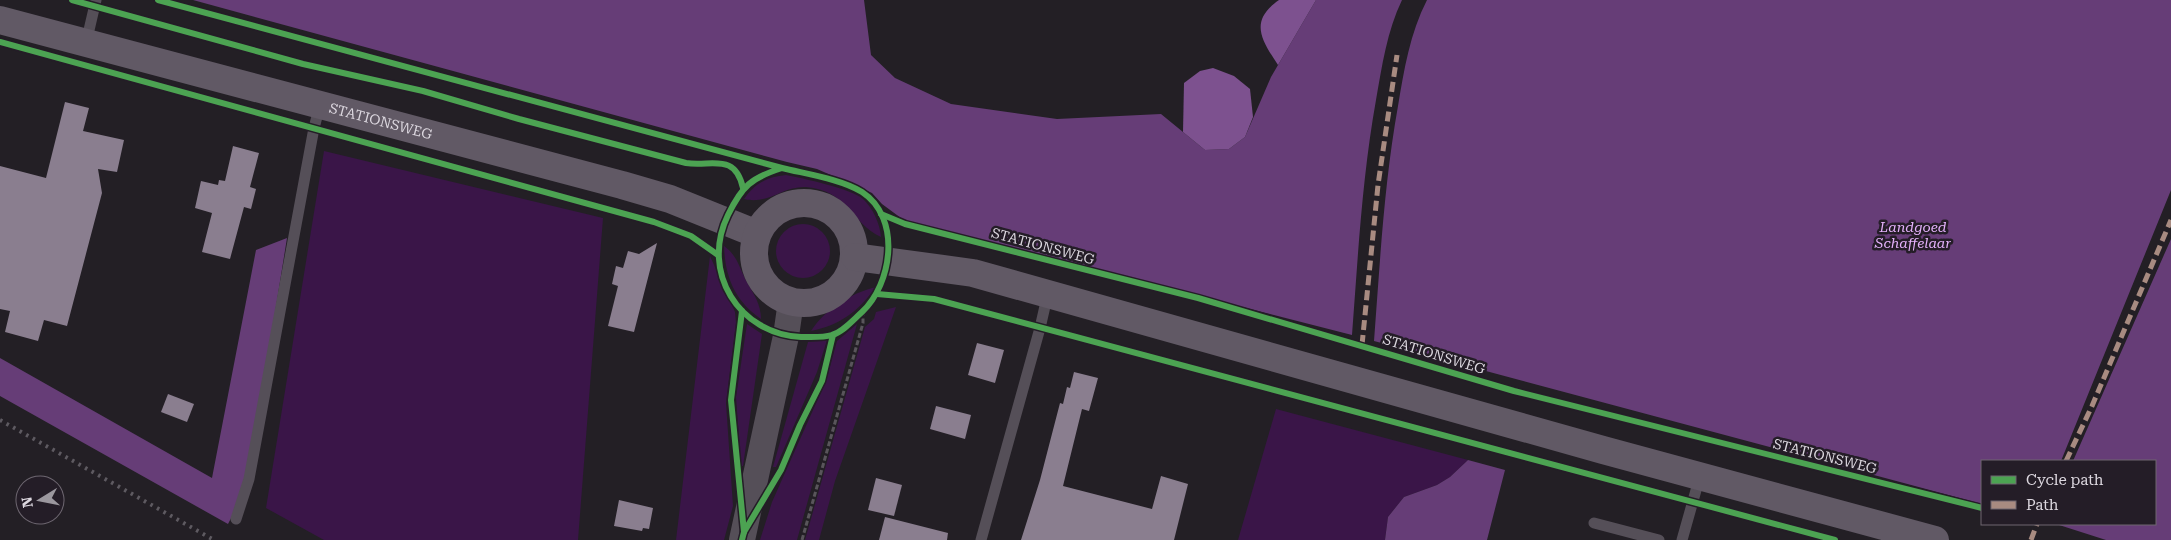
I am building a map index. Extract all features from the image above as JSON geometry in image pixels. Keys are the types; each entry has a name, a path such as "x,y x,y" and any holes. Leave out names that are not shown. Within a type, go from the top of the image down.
{"main road":[{"name":"STATIONSWEG","path":"0,20 622,185 670,200 757,234"},
{"path":"808,202 823,206 837,214 847,226 854,241 854,257 848,278 833,294 813,302 791,301 778,296 767,287 759,275 755,262 754,248 757,234 766,220 778,210 792,204 808,202"},
{"path":"854,257 973,273 1603,450 1935,540"}],"street":[{"path":"742,540 786,336 791,301"}],"lane":[{"path":"86,43 96,0"},
{"path":"236,519 249,479 312,137 320,105"},
{"path":"980,540 1040,328 1048,293"},
{"path":"1682,540 1700,476"},
{"path":"1594,523 1659,540"}],"path":[{"path":"856,318 865,309"},
{"path":"802,540 863,323 865,309"}],"shaded area":[{"path":"1279,0 1316,0 1278,65 1263,39 1261,23 1264,15"},
{"path":"1213,68 1234,76 1250,89 1253,117 1245,137 1229,149 1205,150 1183,132 1184,83 1200,71"},
{"path":"324,151 603,218 578,540 324,540 266,508"},
{"path":"786,175 814,181 857,195 870,207 875,216 881,237 862,224 840,200 820,189 797,187 761,200 744,199 762,182 773,177"},
{"path":"798,224 808,224 818,228 826,236 830,251 826,266 818,274 808,278 798,278 788,274 780,266 776,256 776,246 780,236 788,228"},
{"path":"724,246 735,258 755,295 761,319 744,304 733,287 729,278"},
{"path":"710,256 735,312 736,323 726,403 733,506 724,540 676,540"},
{"path":"876,287 848,316 831,325 811,331 839,303 857,293"},
{"path":"896,307 835,481 819,540 805,540 865,327 874,319 876,312"},
{"path":"747,324 762,334 743,466 741,466 736,397"},
{"path":"857,324 797,540 760,540 772,502 826,381 837,341"},
{"path":"827,340 817,372 776,467 773,467 808,342"},
{"path":"1276,409 1468,460 1450,477 1437,485 1404,497 1388,517 1385,540 1238,540"}],"green space":[{"path":"193,0 864,0 871,55 895,78 951,104 1057,119 1161,114 1205,150 1229,149 1245,137 1271,77 1316,0 1402,0 1392,24 1380,74 1371,129 1361,217 1352,335 905,221 882,204 872,193 817,169"},
{"name":"Landgoed Schaffelaar","path":"1427,0 2171,0 2171,190 2061,460 1981,460 1981,504 1374,341 1383,223 1393,135 1408,52"},
{"path":"287,238 247,487 228,524 0,396 0,358 212,478 256,250"},
{"path":"2171,239 2171,540 2106,540 2059,525 2156,525 2156,460 2073,460"},
{"path":"1468,460 1505,470 1487,540 1385,540 1388,517 1404,497 1437,485 1450,477"}],"building":[{"path":"65,102 89,108 83,131 124,140 117,172 98,169 102,193 67,326 44,320 38,341 5,332 10,311 0,309 0,166 46,178"},
{"path":"233,146 259,153 250,187 256,189 251,209 244,207 230,259 202,252 212,213 195,208 201,181 218,185 219,180 225,181"},
{"path":"657,243 634,332 608,326 618,286 612,284 616,266 623,268 628,251 639,254"},
{"path":"977,343 1004,350 995,383 968,375"},
{"path":"1074,372 1098,378 1089,411 1082,409 1063,486 1152,509 1161,476 1188,484 1174,540 1021,540 1040,480 1060,403 1063,404 1067,387 1070,388"},
{"path":"168,394 194,404 187,422 161,412"},
{"path":"936,406 971,415 965,439 930,429"},
{"path":"876,478 902,485 894,516 868,510"},
{"path":"619,500 653,508 649,529 643,528 642,531 614,526"},
{"path":"885,517 948,533 947,540 879,540"}],"railway":[{"path":"0,420 214,540"}],"marked path":[{"path":"1362,345 1378,185 1397,55"},
{"path":"2066,460 2092,406 2171,220"},
{"path":"2031,540 2037,525"}],"cycle path":[{"path":"72,0 303,64 423,91 519,119 686,163 721,163 734,169 743,188"},
{"path":"158,0 782,168 823,177 854,187 875,203 883,218 887,234 886,269 872,300 848,325 832,335 801,337 779,333 760,325 743,312 731,296 722,278 719,258 721,236 733,205 749,184 762,175 782,168"},
{"path":"0,42 654,222 691,236 718,255"},
{"path":"881,214 905,224 1198,298 1514,391 1981,508"},
{"path":"877,294 934,299 1835,540"},
{"path":"742,311 731,400 744,532"},
{"path":"742,540 744,532 781,470 800,425 822,381 833,335"}]}
